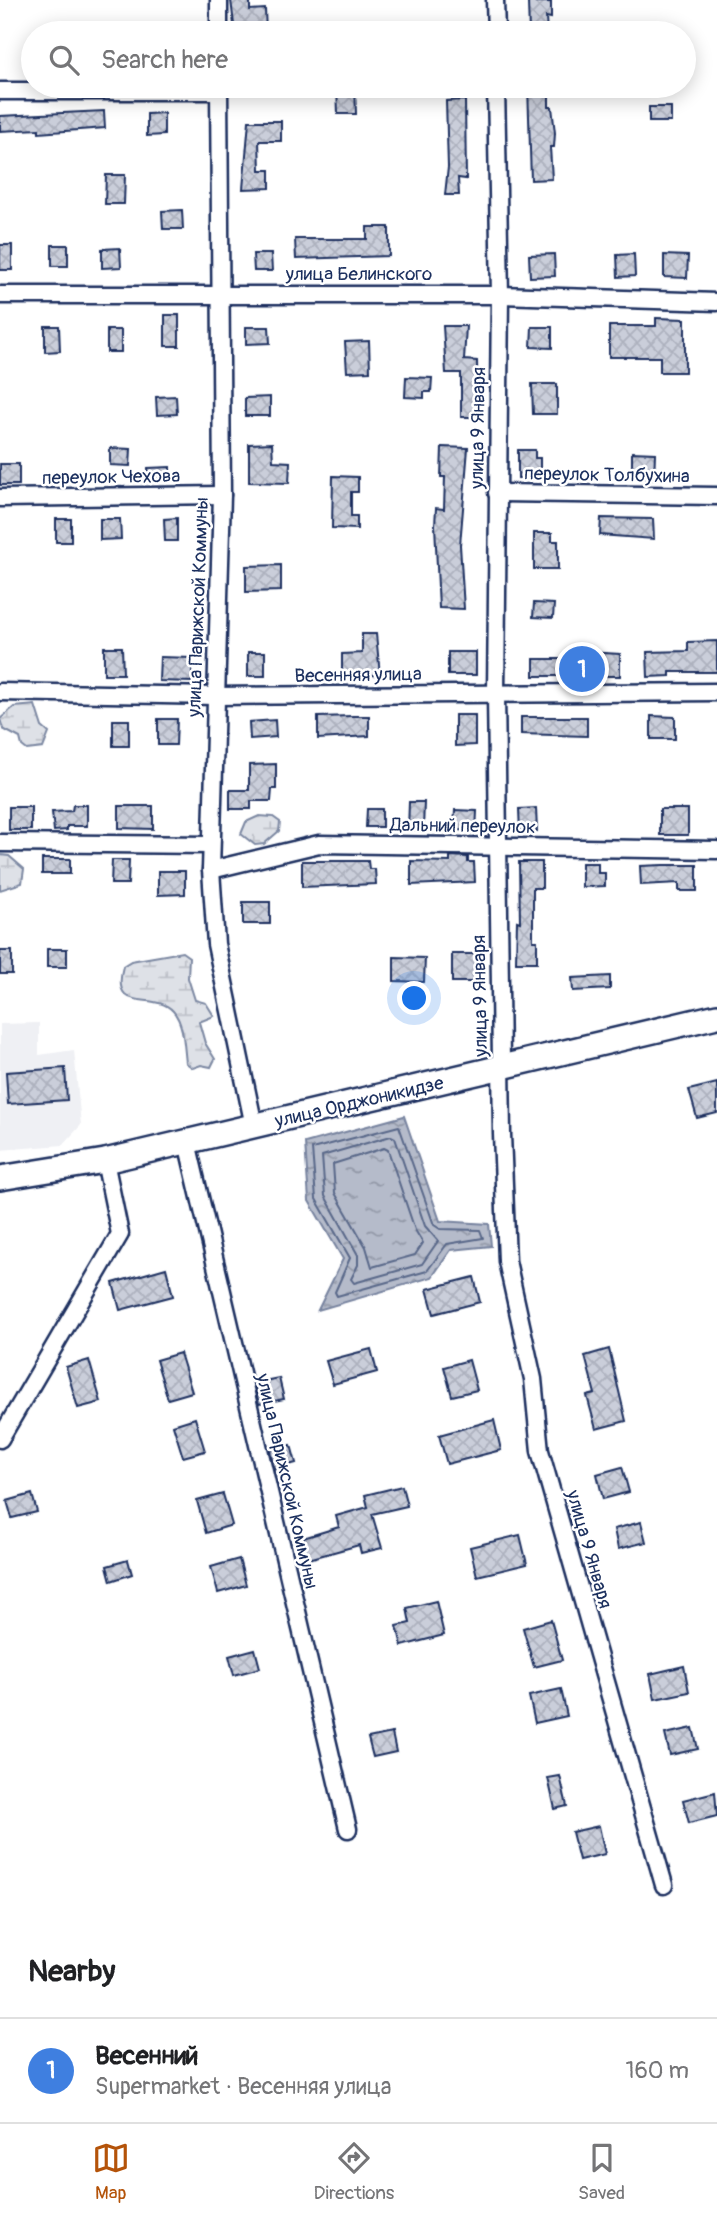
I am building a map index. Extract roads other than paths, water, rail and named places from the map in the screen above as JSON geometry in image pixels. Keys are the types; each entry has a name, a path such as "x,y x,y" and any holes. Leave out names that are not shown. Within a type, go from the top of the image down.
{"main road":[{"name":"улица Орджоникидзе","path":"0,1178 105,1161 717,1016"}],"street":[{"path":"219,0 219,21"},
{"path":"495,0 496,21"},
{"path":"0,91 21,91"},
{"name":"улица Парижской Коммуны","path":"219,98 222,495 211,870 216,944 254,1126"},
{"name":"улица 9 Января","path":"496,98 500,295 497,846 507,1261 533,1379 540,1451 664,1885"},
{"name":"улица Белинского","path":"0,295 500,295 717,302"},
{"name":"переулок Толбухина","path":"497,493 717,496"},
{"name":"переулок Чехова","path":"0,498 222,495"},
{"name":"Весенняя улица","path":"0,692 215,696 717,692"},
{"path":"0,843 211,845"},
{"name":"Дальний переулок","path":"211,870 318,844 717,850"},
{"name":"улица Парижской Коммуны","path":"187,1142 348,1829"},
{"path":"0,1439 120,1234 105,1161"}],"water":[{"path":"404,1116 440,1221 489,1224 491,1246 451,1250 432,1277 318,1310 343,1259 309,1201 305,1143"}],"place":[{"name":"Весенний","path":"582,669"}]}
